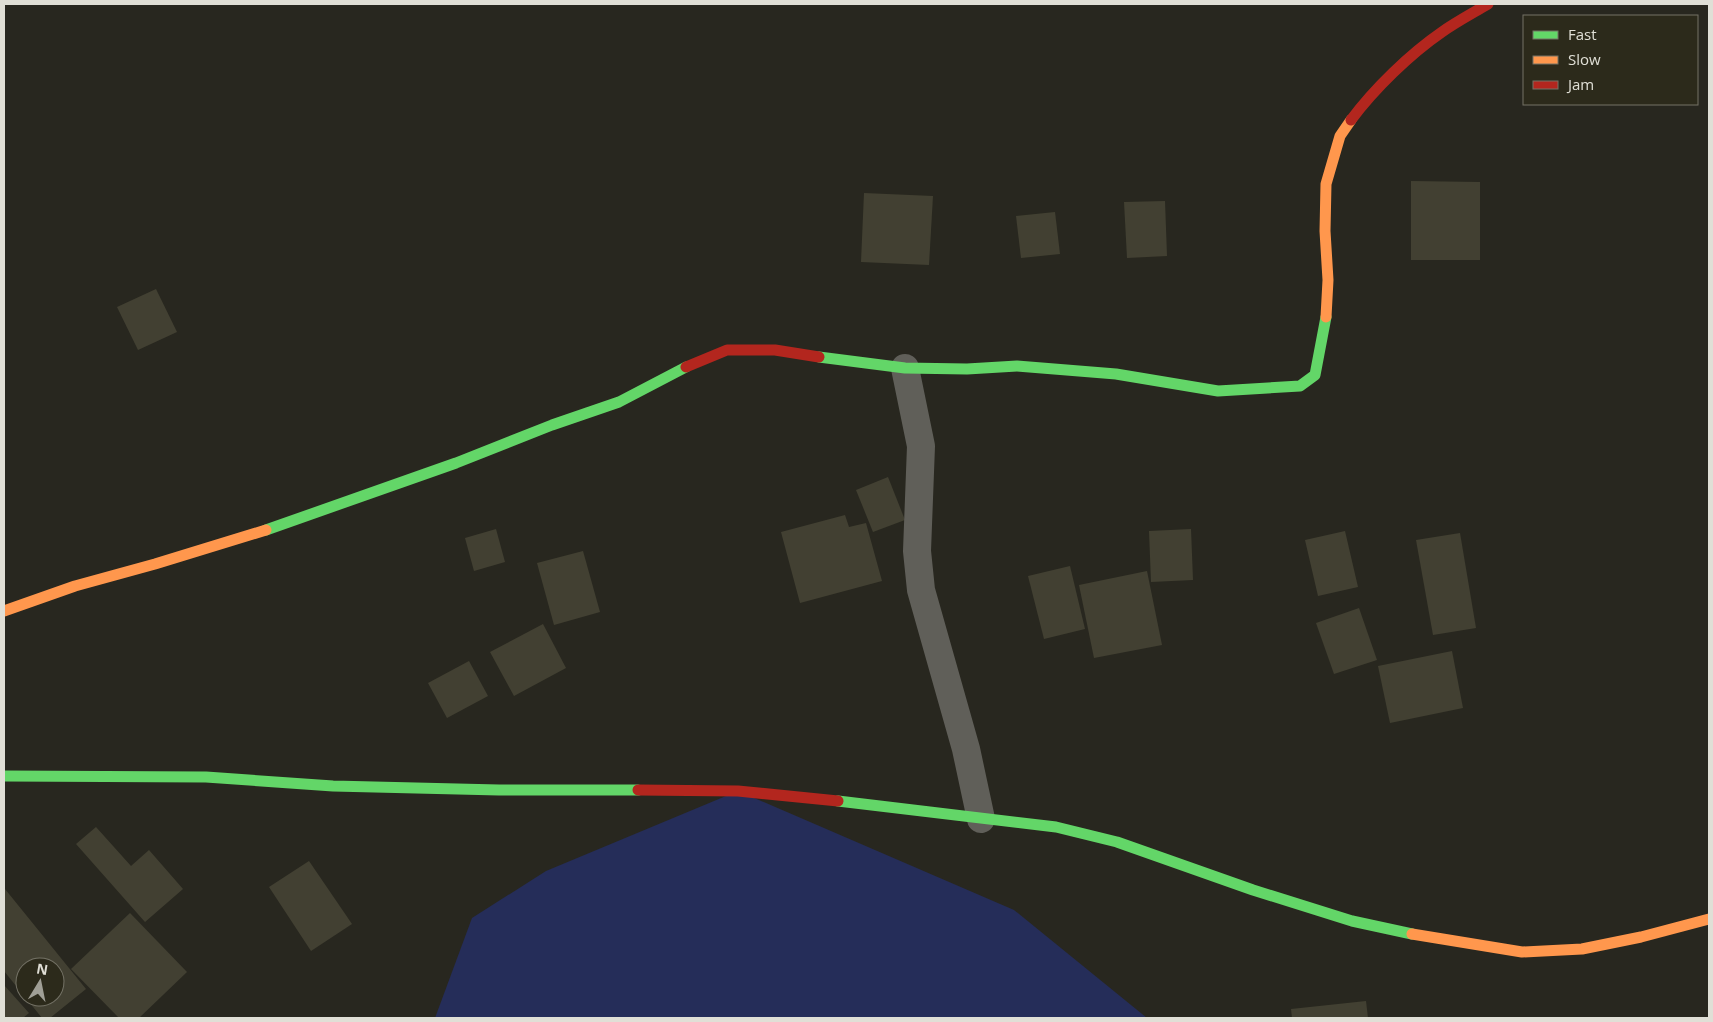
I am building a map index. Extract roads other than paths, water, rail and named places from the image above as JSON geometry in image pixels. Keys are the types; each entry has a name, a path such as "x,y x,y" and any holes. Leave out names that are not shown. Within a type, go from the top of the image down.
{"street":[{"path":"4,611 75,586 254,534 456,463 552,425 619,402 698,361 727,350 775,350 905,368 967,369 1017,366 1116,374 1218,391 1300,386 1314,375 1326,325 1328,280 1325,231 1326,184 1340,136 1366,100 1399,67 1441,32 1488,4"},
{"path":"905,368 921,446 917,551 921,590 966,749 981,819"},
{"path":"4,776 206,777 333,786 499,790 599,789 738,792 904,808 1056,827 1117,842 1253,890 1352,921 1433,938 1522,952 1582,950 1709,919"}]}
